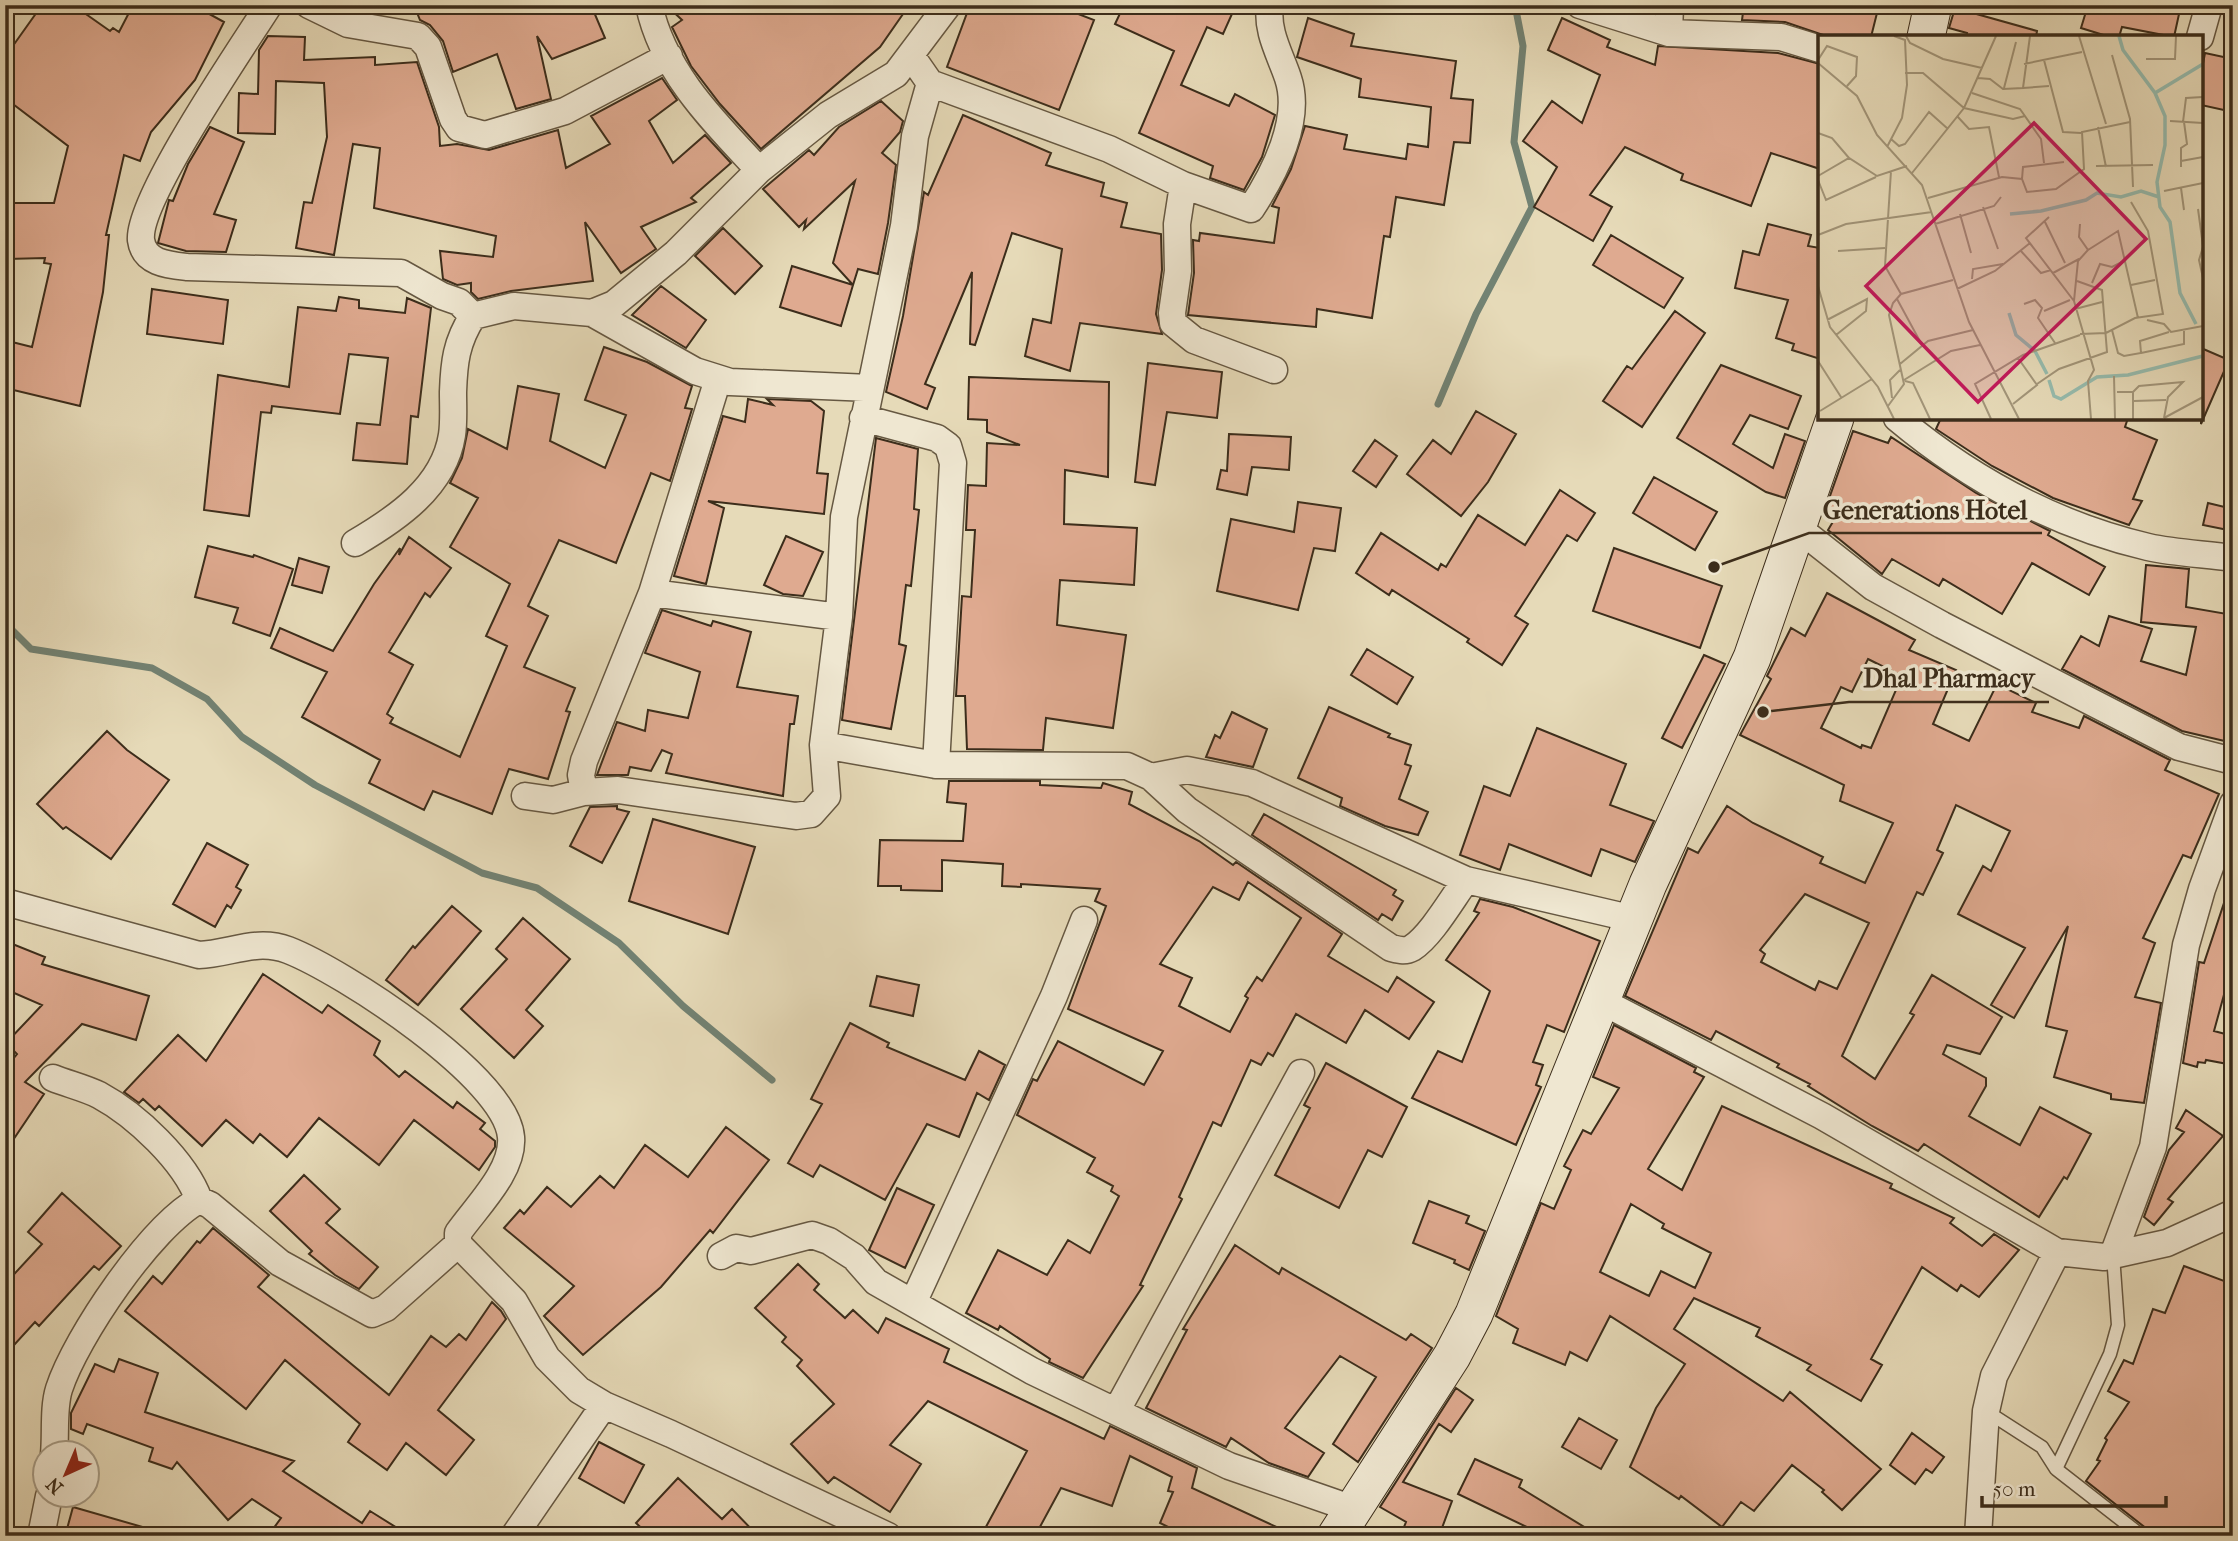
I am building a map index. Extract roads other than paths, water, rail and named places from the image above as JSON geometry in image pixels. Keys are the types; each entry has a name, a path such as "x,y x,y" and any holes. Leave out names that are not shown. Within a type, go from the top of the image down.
{"street":[{"path":"268,5 167,168 143,226 141,239 145,251 164,265 187,267 401,273 459,302 473,316"},
{"path":"309,5 348,24 418,36 428,47 453,119 459,128 485,135 565,111 669,56"},
{"path":"649,5 653,24 689,92 759,170"},
{"path":"592,313 614,304 666,262 759,170 828,115 896,74 912,57 948,5"},
{"path":"912,57 930,83 1109,149 1183,185 1251,209 1269,181 1294,108 1289,81 1272,35 1270,5"},
{"path":"1580,5 1669,33 1781,37 1818,48"},
{"path":"1669,33 1670,5"},
{"path":"1926,35 1933,5"},
{"path":"2201,35 2209,5"},
{"path":"525,796 553,800 584,792 646,792 804,816 818,810 827,796 823,745 839,617 844,517 904,226 915,136 930,83"},
{"path":"1183,185 1177,224 1178,271 1173,323 1194,340 1274,370"},
{"path":"355,543 416,500 444,461 452,436 455,352 461,334 473,316 514,306 592,313 695,372 718,379 730,382 870,388"},
{"path":"584,792 581,775 584,761 652,593 718,379"},
{"path":"863,418 937,438 948,446 953,463 936,765"},
{"path":"721,1256 736,1248 751,1251 812,1235 829,1241 854,1257 876,1282 1032,1371 1116,1409 1344,1523 1452,1356 1474,1314 1603,1002 1634,919 1752,658 1834,420"},
{"path":"1899,420 1930,445 2042,513 2091,531 2150,547 2233,558"},
{"path":"1798,528 1873,587 1942,625 2179,747 2233,761"},
{"path":"652,593 839,617"},
{"path":"823,745 936,765 1127,766 1151,777 1187,810 1391,948 1402,951 1411,949 1420,941 1466,880"},
{"path":"1151,777 1188,770 1252,783 1466,880 1634,919"},
{"path":"2113,1255 2153,1147 2186,945 2202,889 2233,804"},
{"path":"5,902 200,955 223,954 253,944 287,950 375,999 466,1067 508,1119 511,1140 507,1163 458,1233 458,1244 514,1301 558,1373 604,1405 888,1536"},
{"path":"913,1303 1065,971 1084,920"},
{"path":"1603,1002 1822,1116 2057,1252 2113,1255 2167,1243 2233,1213"},
{"path":"1116,1409 1300,1073"},
{"path":"54,1078 97,1094 126,1111 176,1162 194,1187 199,1200 210,1205 280,1263 372,1314 386,1308 458,1244"},
{"path":"55,1440 58,1390 96,1315 149,1246 199,1200"},
{"path":"1978,1536 1981,1525 1986,1411 1994,1376 2057,1252"},
{"path":"514,1536 604,1405"},
{"path":"41,1536 46,1510"}],"lane":[{"path":"2056,1469 2110,1354 2118,1325 2113,1255"},
{"path":"1986,1411 2042,1447 2056,1469 2142,1536"}],"waterway":[{"path":"1438,404 1476,314 1532,207 1514,142 1523,46 1515,5"},
{"path":"5,623 31,649 152,668 207,699 242,737 315,785 482,873 537,888 619,943 683,1006 772,1080"}],"place":[{"name":"Generations Hotel","path":"1714,567"},
{"name":"Dhal Pharmacy","path":"1763,712"}]}
